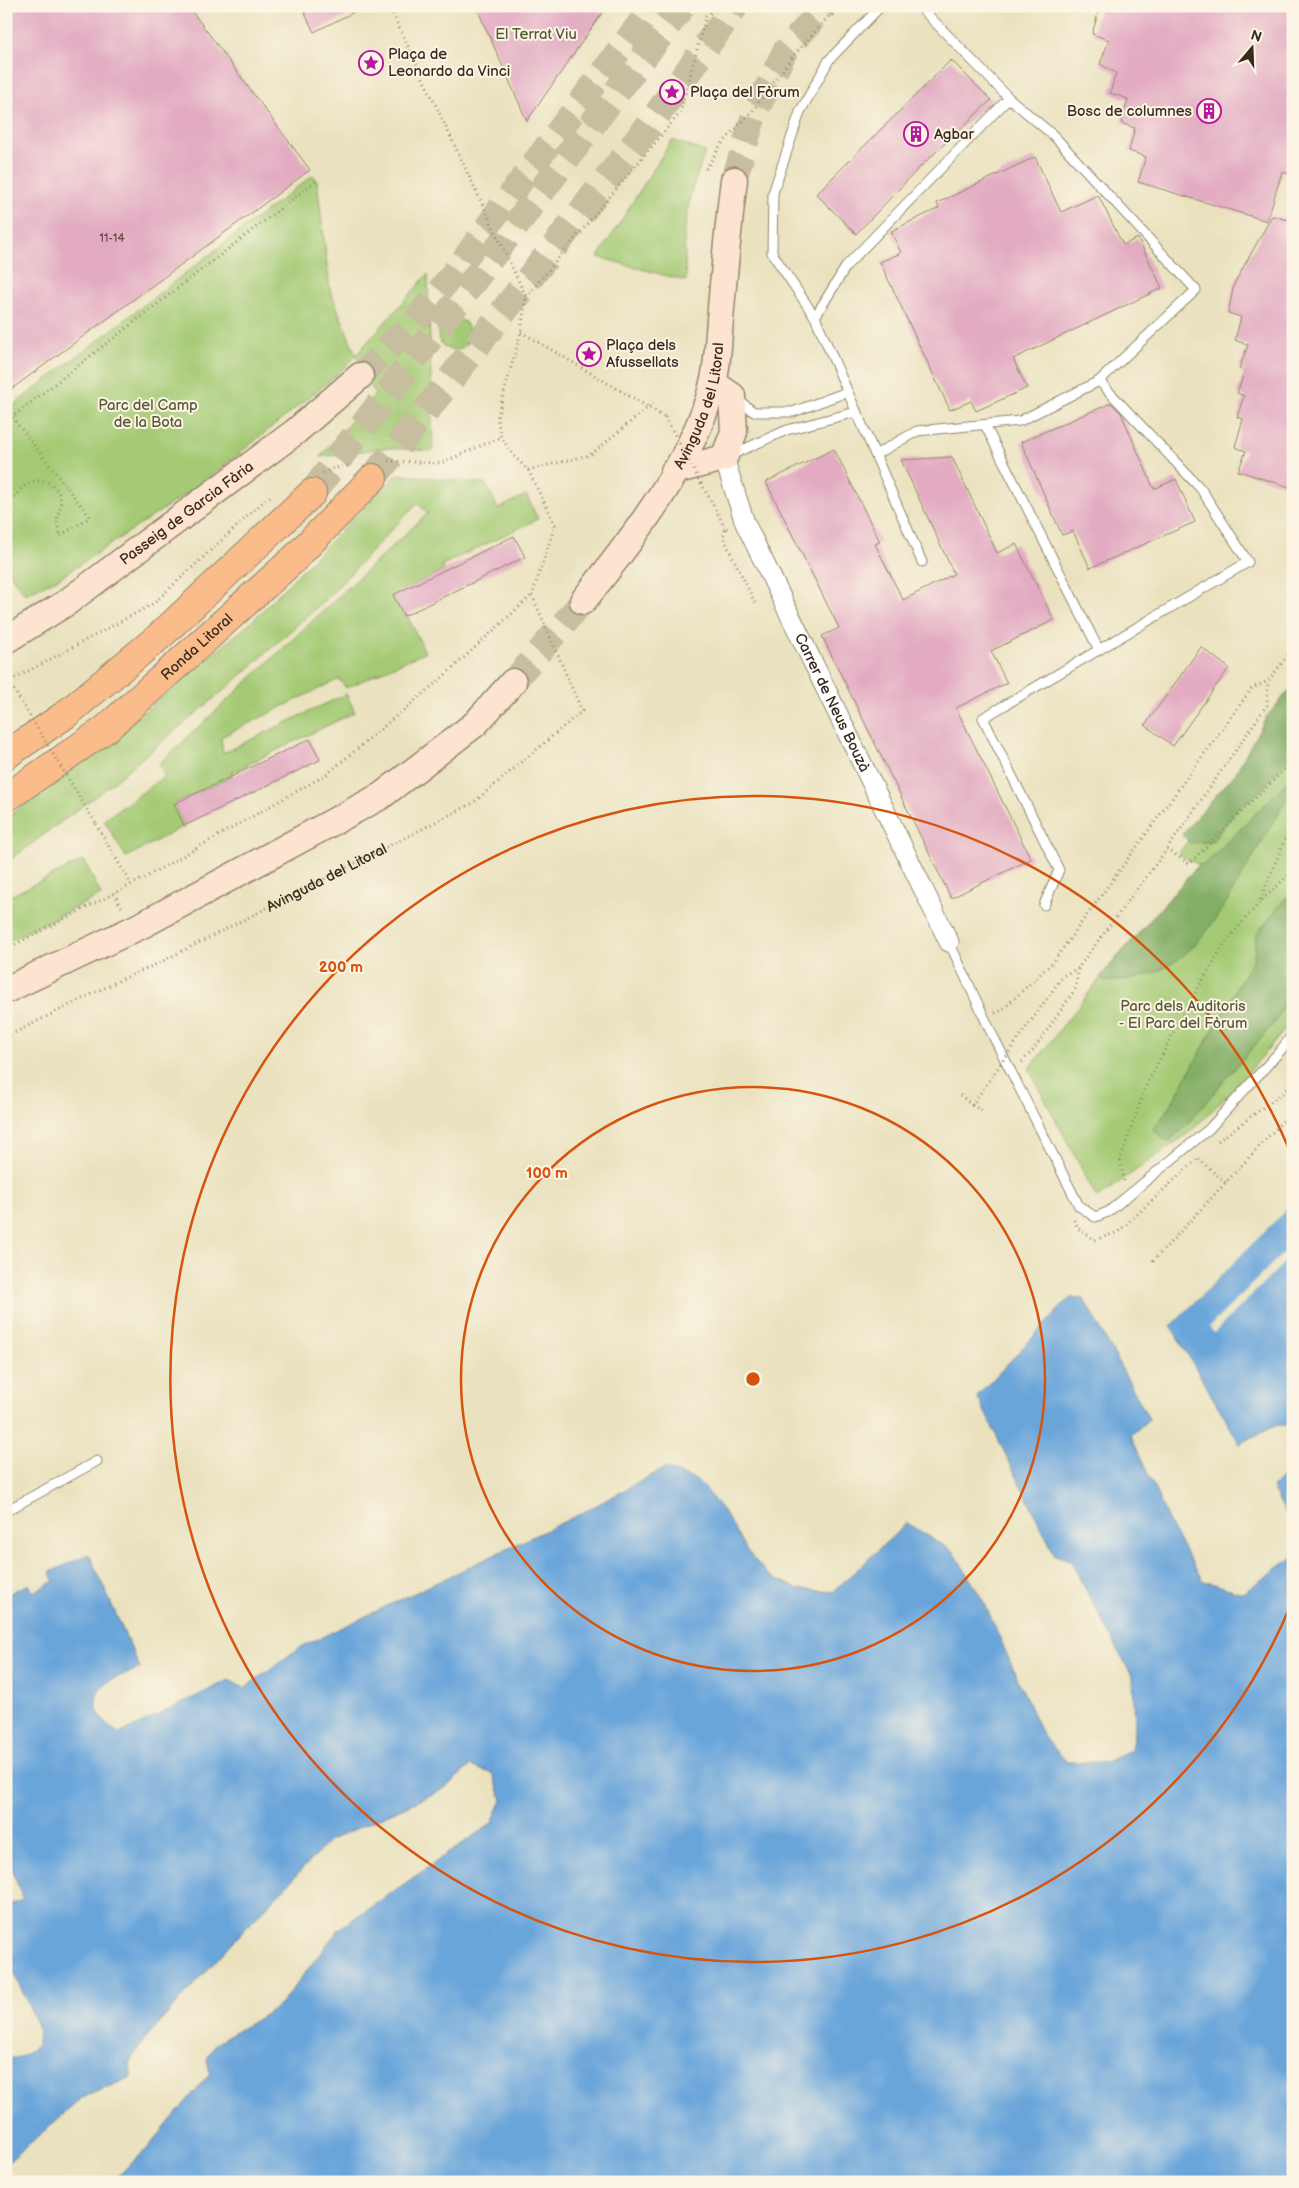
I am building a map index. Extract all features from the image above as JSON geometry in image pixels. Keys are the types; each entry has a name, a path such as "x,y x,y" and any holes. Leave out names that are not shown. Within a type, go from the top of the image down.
{"highway":[{"name":"Ronda Litoral","path":"6,798 108,728 295,558 373,478"},
{"path":"6,755 64,716 162,635 312,493"}],"main road":[{"name":"Avinguda del Litoral","path":"583,601 624,549 674,471 698,427 723,390 727,238 734,180"},
{"name":"Passeig de Garcia Fària","path":"6,640 66,603 295,432 360,376"},
{"path":"674,471 724,458 734,432 723,390"},
{"path":"6,990 144,924 381,796 475,724 513,682"}],"street":[{"name":"Carrer de Neus Bouzà","path":"724,458 745,523 949,942"}],"lane":[{"path":"881,6 828,60 800,112 773,193 772,254 815,317 922,562"},
{"path":"875,455 917,431 1020,421 1099,381 1196,290 1054,136 1009,98 919,6"},
{"path":"815,317 847,265 1009,98"},
{"path":"1044,905 1059,870 983,718 1248,562 1201,489 1099,381"},
{"path":"723,390 754,412 793,412 847,392"},
{"path":"724,458 787,430 856,412"},
{"path":"985,424 1099,650"},
{"path":"949,942 984,1018 1079,1206 1095,1217 1108,1212 1209,1129 1281,1050 1293,1034"},
{"path":"6,1510 97,1461"}],"path":[{"path":"389,6 526,296"},
{"path":"6,948 131,884 327,774 443,677 532,595 555,525 528,470 513,455 500,437 497,418 521,332 526,296 680,113 706,16 720,6"},
{"path":"706,169 720,146 753,110 794,55 838,6"},
{"path":"6,421 317,180"},
{"path":"521,332 665,417 725,527 723,537 755,604"},
{"path":"528,470 590,455 656,401"},
{"path":"6,510 27,484 41,481 50,483 61,499 57,518 60,536 90,517 12,417"},
{"name":"Avinguda del Litoral","path":"6,1037 122,979 157,964 473,803 582,711 532,595"},
{"path":"984,1018 1001,1011 1053,962 1252,688 1268,681 1293,649"},
{"path":"6,677 131,884"},
{"path":"972,1104 1063,976 1078,968 1167,849 1267,705 1268,681"},
{"path":"1167,849 1189,864 1293,761"},
{"path":"1259,902 1293,820"},
{"path":"1126,1197 1120,1160 1146,1086 1184,1012 1225,944 1259,902 1293,871"},
{"path":"114,893 124,912"},
{"path":"1034,1049 1076,988 1078,968"},
{"path":"995,1068 1000,1077"},
{"path":"1216,1143 1284,1092 1293,1080"},
{"path":"960,1095 984,1112"},
{"path":"1153,1261 1293,1110"},
{"path":"1074,1220 1078,1228 1095,1240 1118,1232 1203,1154"},
{"path":"1198,1159 1227,1183"}],"green space":[{"path":"672,140 705,152 691,192 684,234 686,281 598,257"},
{"name":"Parc del Camp de la Bota","path":"313,175 317,180 330,290 356,355 428,274 433,451 385,448 320,457 375,394 356,356 338,374 201,484 61,577 25,594 6,569 6,411"},
{"path":"454,318 466,322 470,334 466,346 454,350 442,346 438,334 442,322"},
{"path":"397,474 486,484 498,509 526,495 538,519 442,565 444,570 394,595 404,616 407,615 425,652 346,688 339,679 221,737 223,753 346,694 355,712 232,772 232,776 174,804 184,826 126,857 104,820 165,776 159,764 428,513 417,503 327,598 229,686 105,789 6,863 6,818 102,747 249,624"},
{"path":"1293,686 1293,753 1259,792 1237,809 1212,842 1190,843 1182,834 1235,774 1267,716"},
{"name":"Parc dels Auditoris - El Parc del Fòrum","path":"1293,699 1293,1020 1236,1087 1190,1132 1097,1198 1029,1069 1113,962 1199,865 1178,854"},
{"path":"1293,776 1293,788 1233,892 1207,931 1192,948 1174,962 1155,972 1132,979 1105,981 1100,977 1199,865 1205,864"},
{"path":"84,860 101,895 6,942 6,898"},
{"path":"1293,893 1293,989 1275,1022 1180,1132 1167,1142 1153,1129 1169,1108 1254,957 1256,935 1284,900"}],"water":[{"path":"1293,1203 1293,1424 1273,1426 1240,1444 1171,1326"},
{"path":"1070,1298 1084,1299 1149,1419 1131,1435 1173,1531 1203,1581 1243,1593 1293,1557 1293,2182 111,2182 147,2149 210,2073 207,2059 214,2045 280,2005 339,1929 492,1823 502,1800 493,1774 470,1766 444,1789 329,1841 231,1944 144,2040 129,2063 132,2077 82,2098 6,2164 6,2058 20,2057 35,2047 38,2044 39,2028 6,1956 6,1906 23,1900 6,1850 6,1595 29,1584 33,1592 54,1581 50,1572 89,1554 140,1668 108,1682 96,1698 98,1712 107,1724 119,1733 229,1680 244,1688 299,1648 580,1514 665,1468 698,1481 724,1512 747,1551 768,1575 799,1589 833,1592 907,1523 954,1552 985,1604 1042,1735 1067,1762 1106,1762 1131,1750 1135,1727 1133,1678 1070,1560 1055,1555 977,1396"},
{"path":"1293,1469 1293,1528 1272,1487"}],"pier":[{"path":"1293,1200 1293,1203 1171,1326 1170,1324"},
{"path":"1293,1243 1293,1254 1214,1333 1209,1327"}],"building":[{"path":"6,6 188,6 310,170 6,393"},
{"path":"301,6 366,6 314,32"},
{"path":"476,6 607,6 527,121"},
{"name":"Bosc de columnes","path":"1112,6 1293,6 1293,175 1282,172 1267,221 1138,182 1146,157 1129,151 1135,128 1121,123 1128,99 1110,93 1116,73 1100,64 1109,40 1092,34 1100,7 1111,11"},
{"name":"Agbar","path":"951,60 991,100 920,167 856,234 816,194"},
{"path":"1035,157 1061,212 1098,195 1123,245 1138,238 1162,288 1013,359 1027,388 976,411 971,401 950,410 880,262 901,253 891,231 939,208 937,203"},
{"path":"1272,216 1293,221 1293,488 1238,471 1246,451 1235,447 1243,419 1237,417 1244,396 1237,393 1245,371 1239,369 1248,345 1235,340 1241,317 1228,313 1234,284"},
{"path":"1111,403 1121,413 1154,489 1176,479 1195,522 1090,568 1073,531 1062,535 1021,442"},
{"path":"834,449 880,542 875,544 903,600 954,574 901,460 952,457 997,553 1016,544 1054,620 991,651 1007,683 956,708 1031,859 951,898 822,636 839,628 766,482"},
{"path":"514,536 525,557 404,616 393,595"},
{"path":"1201,647 1229,668 1173,746 1145,725"},
{"path":"310,739 320,760 184,826 174,804"}],"tunnel":[{"path":"360,376 415,321 461,264 502,206 653,6"},
{"path":"312,493 682,6"},
{"path":"373,478 648,127 735,6"},
{"path":"734,180 754,115 785,51 825,6"},
{"path":"513,682 583,601"}],"place":[{"name":"Plaça de Leonardo da Vinci","path":"371,63"},
{"name":"Plaça del Fòrum","path":"672,92"},
{"name":"Bosc de columnes","path":"1209,111"},
{"name":"Agbar","path":"916,134"},
{"name":"Plaça dels Afussellats","path":"589,354"}],"park label":[{"name":"El Terrat Viu","path":"536,34"}]}
